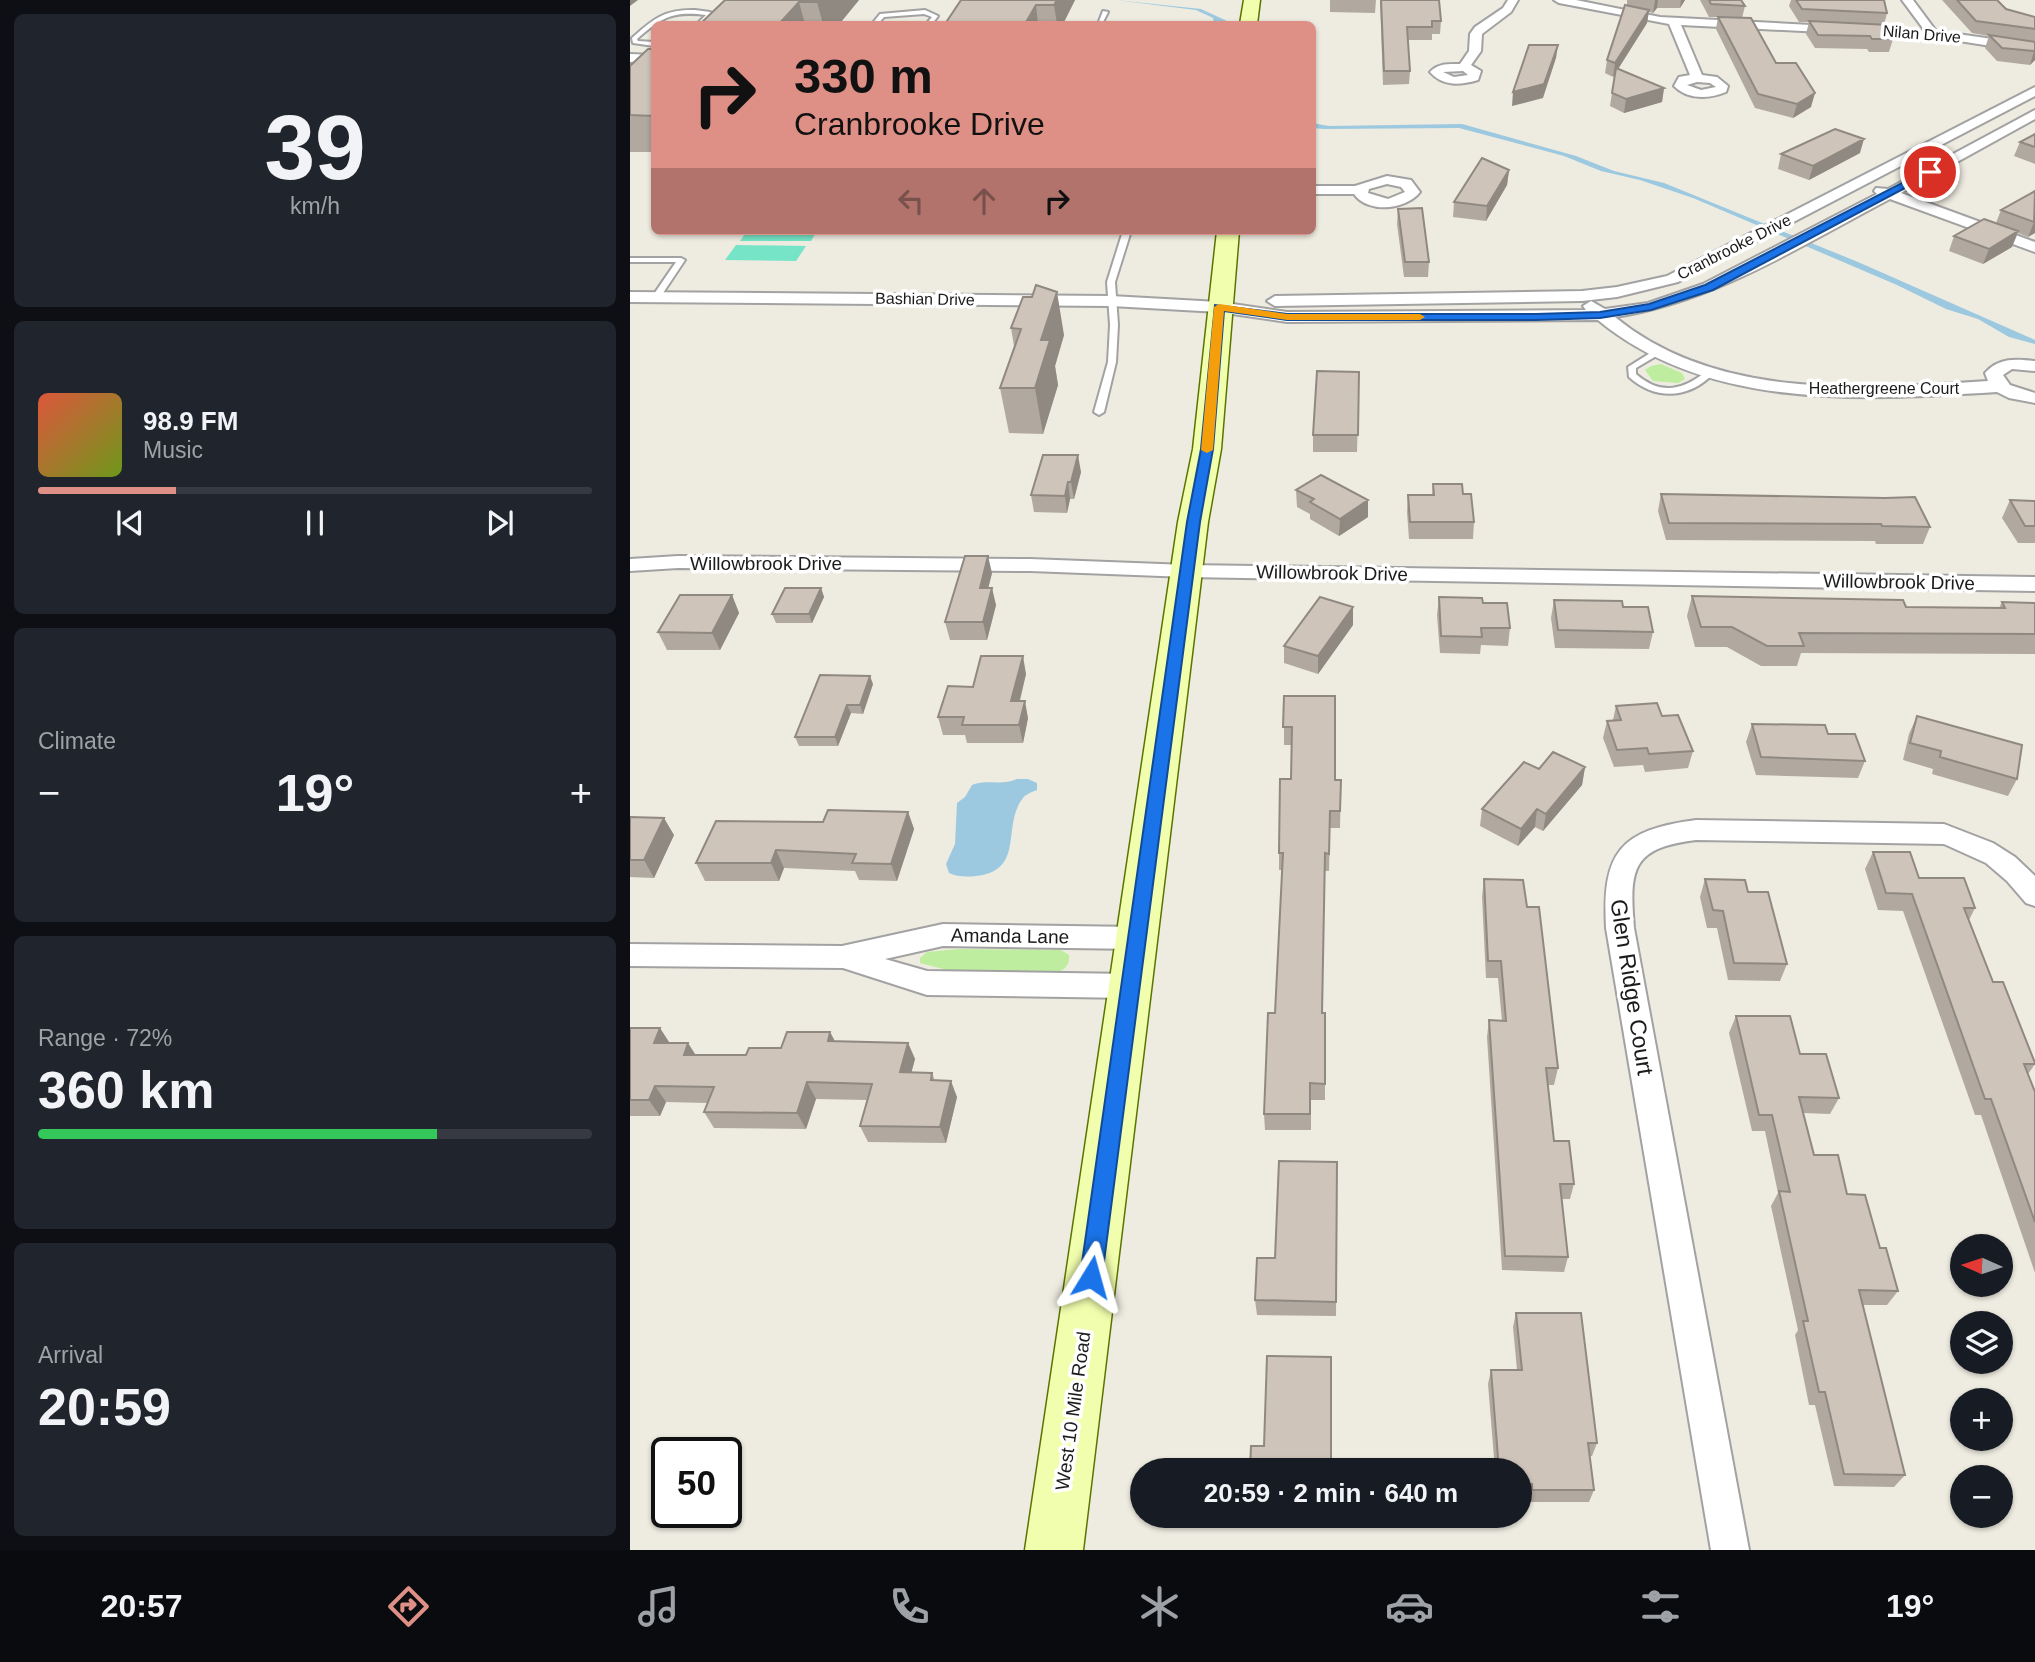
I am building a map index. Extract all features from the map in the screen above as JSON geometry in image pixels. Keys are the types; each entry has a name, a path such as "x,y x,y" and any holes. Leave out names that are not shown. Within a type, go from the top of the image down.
{"main road":[{"path":"1249,21 1252,0"},
{"name":"West 10 Mile Road","path":"1054,1550 1187,571 1207,449 1228,235"}],"street":[{"path":"1464,67 1475,51 1479,29 1507,10 1513,0"},
{"name":"Nilan Drive","path":"1559,0 1674,22 1931,34 2035,49"},
{"path":"1907,0 1930,27 1931,34"},
{"path":"1674,22 1697,78"},
{"path":"630,70 651,60"},
{"name":"Cranbrooke Drive","path":"1219,307 1288,300 1582,296 1617,292 1672,279 2035,91"},
{"name":"Cranbrooke Drive","path":"1219,307 1287,317 1600,315 1677,299 1709,287 1889,194 2035,114"},
{"path":"1984,118 2035,134"},
{"path":"1856,182 2035,247"},
{"path":"1316,190 1359,190"},
{"name":"Heathergreene Court","path":"1582,296 1614,329 1655,353 1710,373 1808,390 1870,392 2000,386 2010,392 2035,398"},
{"name":"Bashian Drive","path":"630,297 1111,301 1219,307"},
{"path":"2000,386 1994,373 1999,367 2022,364 2035,366"},
{"name":"Willowbrook Drive","path":"630,565 678,562 1030,565 1187,571 2035,584"},
{"name":"Glen Ridge Court","path":"1730,1550 1620,928 1616,893 1628,856 1642,843 1669,832 1696,830 1944,834 1967,841 2010,865 2035,896"},
{"name":"Amanda Lane","path":"630,955 842,957 943,935 1138,938"},
{"name":"Amanda Lane","path":"842,957 927,983 1131,986"}],"lane":[{"path":"654,21 661,15 674,12 708,13 710,15 703,21"},
{"path":"877,21 882,15 915,12 934,16 931,21"},
{"path":"1101,21 1105,12"},
{"path":"651,24 634,39 636,43 651,44"},
{"path":"635,58 651,46"},
{"path":"1099,412 1112,362 1114,325 1111,282 1126,235"},
{"path":"630,260 681,260 656,297"},
{"path":"1655,353 1632,367 1632,375 1638,382 1651,388 1675,392 1686,389 1710,373"}],"green space":[{"path":"744,235 815,235 811,241 740,241"},
{"path":"736,245 806,246 796,261 725,260"},
{"path":"1661,364 1682,373 1685,379 1678,383 1653,381 1645,370"},
{"path":"958,949 1061,950 1069,955 1069,961 1057,973 951,971 920,963 920,958 927,952"}],"water":[{"path":"1115,0 1201,9 1227,21 1214,21 1213,18 1196,10"},
{"path":"1316,123 1329,126 1462,124 1576,156 1614,171 1664,183 1858,262 2035,340 2035,344 2009,337 1978,319 1946,309 1897,285 1693,198 1640,180 1601,171 1564,156 1459,128 1316,128"},
{"path":"1028,779 1037,783 1037,790 1024,797 1017,809 1007,856 1001,865 991,872 976,876 949,873 946,864 955,844 957,803 965,797 972,785"}],"building":[{"path":"725,0 819,0 799,2 782,21 703,21"},
{"path":"961,0 1057,0 1054,5 1036,5 1027,21 947,21"},
{"path":"1381,0 1439,0 1441,21 1432,21 1432,27 1407,27 1410,71 1384,71"},
{"path":"1709,0 1741,0 1745,6 1711,4"},
{"path":"1796,0 1884,0 1887,13 1802,9"},
{"path":"1957,0 1997,0 2006,9 2035,17 2035,29 1976,21"},
{"path":"1625,5 1649,10 1615,63 1607,60"},
{"path":"1718,17 1751,18 1776,63 1796,63 1815,93 1797,104 1758,94"},
{"path":"1809,21 1889,25 1893,39 1818,35"},
{"path":"1989,35 2035,42 2035,51 2002,48"},
{"path":"1529,45 1558,45 1544,84 1513,92"},
{"path":"651,49 651,116 630,115 630,66"},
{"path":"1616,68 1664,88 1626,99 1612,93"},
{"path":"1835,129 1864,139 1813,166 1781,154"},
{"path":"2035,134 2035,147 2020,142"},
{"path":"1482,158 1509,170 1487,206 1454,202"},
{"path":"2035,191 2034,222 2001,210"},
{"path":"1422,208 1429,262 1405,262 1398,209"},
{"path":"1984,219 2018,231 1989,249 1954,236"},
{"path":"1036,285 1057,292 1041,340 1050,340 1035,388 1000,388 1021,329 1011,328 1023,297 1032,297"},
{"path":"1317,371 1359,372 1358,435 1313,435"},
{"path":"1043,455 1078,455 1065,496 1031,495"},
{"path":"1321,475 1368,500 1340,519 1310,502 1314,499 1296,490"},
{"path":"1433,484 1462,484 1463,494 1471,494 1474,522 1410,522 1408,495 1434,495"},
{"path":"1661,494 1915,497 1930,527 1881,524 1669,523"},
{"path":"2010,500 2035,501 2035,526 2025,526"},
{"path":"965,556 988,556 980,588 992,588 983,622 945,622"},
{"path":"785,588 821,588 809,614 772,614"},
{"path":"680,595 732,595 712,633 658,632"},
{"path":"1692,596 1903,600 1906,607 2005,608 2002,602 2035,603 2035,634 1799,633 1804,646 1767,646 1732,627 1701,627"},
{"path":"1320,597 1353,607 1318,656 1284,646"},
{"path":"1439,597 1482,598 1483,603 1507,603 1510,628 1481,628 1482,637 1441,636"},
{"path":"1554,600 1622,601 1623,607 1648,607 1653,632 1558,630"},
{"path":"981,656 1023,656 1011,701 1025,701 1019,725 962,725 964,717 938,717 948,686 973,687"},
{"path":"820,675 870,676 860,705 847,705 835,737 795,737"},
{"path":"1284,696 1335,696 1335,780 1341,780 1340,811 1330,811 1329,854 1325,853 1322,1013 1325,1013 1325,1084 1310,1083 1310,1114 1264,1114 1268,1013 1275,1013 1283,853 1279,853 1280,779 1291,779 1292,727 1283,727"},
{"path":"1657,703 1662,716 1678,715 1693,751 1649,754 1647,748 1617,750 1607,721 1621,720 1616,706"},
{"path":"1917,716 2022,745 2017,779 1940,757 1941,751 1910,743"},
{"path":"1752,724 1825,725 1828,734 1855,734 1865,761 1761,757"},
{"path":"1553,752 1585,767 1546,814 1537,809 1521,829 1482,809 1524,762 1539,769"},
{"path":"828,810 908,812 891,864 852,863 856,854 776,850 771,863 696,863 716,821 823,822"},
{"path":"630,817 664,818 644,860 630,860"},
{"path":"1873,852 1910,852 1919,878 1964,878 1975,908 1964,908 1993,982 2003,982 2035,1063 2024,1064 2035,1092 2035,1222 1991,1099 1985,1099 1912,894 1886,893"},
{"path":"1484,879 1523,880 1527,907 1539,907 1558,1068 1546,1068 1554,1141 1569,1141 1574,1184 1560,1184 1568,1257 1505,1256 1489,1020 1506,1021 1501,961 1488,961"},
{"path":"1705,879 1745,880 1748,892 1768,892 1787,964 1734,963 1723,911 1713,910"},
{"path":"1736,1016 1790,1016 1800,1054 1826,1054 1839,1098 1799,1097 1814,1155 1838,1155 1847,1194 1865,1195 1880,1248 1886,1248 1898,1291 1859,1290 1905,1475 1844,1474 1825,1392 1819,1392 1803,1321 1808,1321 1779,1191 1790,1192 1772,1115 1759,1115"},
{"path":"630,1028 660,1028 654,1043 688,1043 684,1055 746,1055 749,1048 781,1048 787,1032 830,1032 828,1041 908,1043 900,1072 932,1073 931,1080 951,1081 940,1127 860,1126 872,1084 807,1082 797,1113 704,1112 714,1087 655,1086 649,1100 630,1100"},
{"path":"1279,1161 1337,1162 1336,1302 1255,1300 1257,1258 1275,1258"},
{"path":"1516,1313 1581,1313 1597,1443 1588,1443 1594,1490 1532,1490 1532,1458 1498,1458 1491,1370 1522,1370"},
{"path":"1267,1356 1331,1357 1331,1458 1250,1458 1251,1446 1264,1446"}],"slow traffic":[{"path":"1207,450 1219,307 1287,317 1420,317"}],"route":[{"path":"1091,1277 1193,522 1207,449 1219,307 1287,317 1536,317 1600,315 1651,307 1709,287 1930,172"}]}
